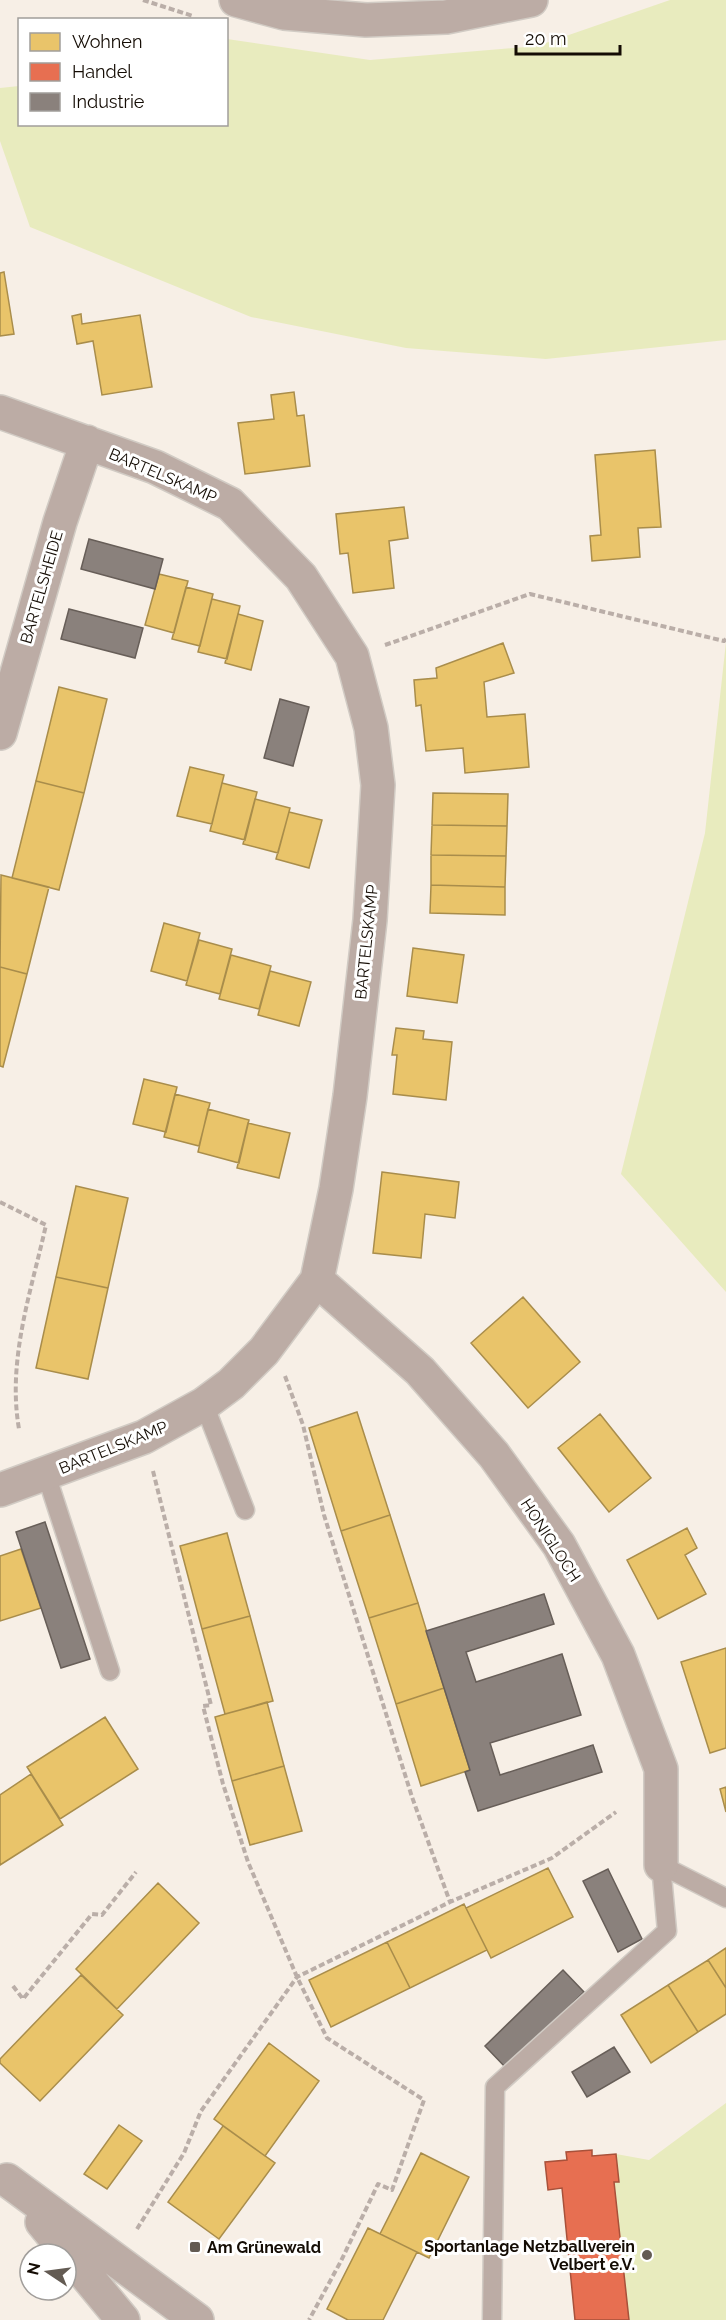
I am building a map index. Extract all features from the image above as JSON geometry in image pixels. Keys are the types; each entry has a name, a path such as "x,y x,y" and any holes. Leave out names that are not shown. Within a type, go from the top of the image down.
{"street":[{"path":"245,1 284,13 366,20 446,17 531,0"},
{"name":"BARTELSKAMP","path":"0,412 155,468 230,504 301,577 352,656 371,728 378,785 370,920 350,1096 336,1189 316,1280 264,1350 231,1384 204,1404 144,1437 0,1490"},
{"name":"BARTELSHEIDE","path":"0,733 60,522 87,442"},
{"name":"HONIGLOCH","path":"316,1280 420,1371 494,1455 559,1545 618,1655 661,1769 661,1865"},
{"path":"4,2176 123,2320"},
{"path":"4,2176 197,2320"}],"lane":[{"path":"204,1404 245,1510"},
{"path":"46,1474 110,1671"},
{"path":"661,1865 726,1898"},
{"path":"492,2320 495,2087 667,1931 661,1865"}],"path":[{"path":"143,0 193,16"},
{"path":"352,656 530,594 724,641 726,639"},
{"path":"0,1202 46,1225 16,1360 16,1412 19,1429"},
{"path":"284,1371 303,1425 324,1515 398,1752 450,1902"},
{"path":"151,1466 211,1705 203,1706 223,1784 248,1862 297,1977 327,2038 424,2100 392,2190 378,2184 341,2261 309,2320"},
{"path":"137,2229 184,2153 201,2111 297,1977 450,1902 552,1858 616,1812"},
{"path":"13,1986 23,1999 93,1914 102,1915 136,1872"}],"green space":[{"path":"670,0 726,0 726,340 546,359 406,348 251,317 30,227 0,141 0,88 18,86 18,126 228,126 228,39 370,60 537,46"},
{"path":"726,642 726,1292 621,1174 705,833"},
{"name":"Sportanlage Netzballverein Velbert e.V.","path":"726,2103 726,2320 575,2320 562,2188 548,2190 545,2162 616,2154 649,2160"}],"building: Wohnen":[{"path":"4,272 14,334 0,336 0,273"},
{"path":"81,314 82,324 140,315 152,387 102,395 93,341 77,344 72,316"},
{"path":"294,392 297,416 304,415 310,466 245,474 238,423 274,419 271,395"},
{"path":"655,450 661,527 638,528 640,557 592,561 590,536 601,535 595,455"},
{"path":"404,507 408,538 389,541 394,588 353,593 348,553 340,554 336,514"},
{"path":"159,574 188,581 174,633 145,625"},
{"path":"186,587 213,594 200,646 172,639"},
{"path":"212,599 240,606 227,659 198,652"},
{"path":"238,614 263,621 251,670 225,663"},
{"path":"503,643 514,673 484,682 487,717 525,714 529,767 465,773 463,748 426,751 421,705 416,706 414,680 437,678 436,668"},
{"path":"59,687 107,699 84,793 36,781"},
{"path":"190,767 224,775 212,824 177,816"},
{"path":"36,781 84,793 59,890 12,878"},
{"path":"222,783 257,792 245,840 210,831"},
{"path":"433,793 508,794 507,826 432,825"},
{"path":"255,799 290,808 278,853 243,844"},
{"path":"289,812 322,820 309,868 276,859"},
{"path":"432,825 507,826 506,856 431,855"},
{"path":"431,855 506,856 505,887 431,885"},
{"path":"1,875 49,887 27,974 0,967"},
{"path":"431,885 505,887 505,915 430,913"},
{"path":"164,923 200,933 187,981 151,971"},
{"path":"199,940 232,949 220,994 186,985"},
{"path":"413,948 464,955 457,1003 407,996"},
{"path":"231,955 271,966 259,1009 219,999"},
{"path":"0,967 27,974 3,1067 0,1066"},
{"path":"270,971 311,982 299,1026 258,1015"},
{"path":"396,1028 424,1031 423,1039 452,1042 446,1100 393,1094 397,1055 392,1055"},
{"path":"144,1079 177,1087 166,1132 133,1124"},
{"path":"175,1094 210,1103 199,1146 164,1137"},
{"path":"208,1109 249,1120 239,1163 198,1152"},
{"path":"248,1123 290,1133 279,1178 237,1168"},
{"path":"382,1172 459,1182 455,1218 425,1214 421,1258 373,1253"},
{"path":"76,1186 128,1198 108,1288 56,1277"},
{"path":"56,1277 108,1288 88,1379 36,1368"},
{"path":"523,1297 580,1362 528,1408 471,1343"},
{"path":"357,1412 390,1515 341,1531 309,1428"},
{"path":"600,1414 651,1478 609,1512 558,1448"},
{"path":"390,1515 418,1603 369,1618 341,1531"},
{"path":"687,1528 697,1548 685,1555 706,1594 658,1619 627,1560"},
{"path":"227,1533 250,1616 202,1629 180,1546"},
{"path":"21,1549 41,1608 0,1621 0,1556"},
{"path":"418,1603 444,1688 396,1704 369,1618"},
{"path":"250,1616 273,1701 225,1714 202,1629"},
{"path":"726,1648 726,1748 710,1753 681,1662"},
{"path":"444,1688 470,1770 421,1786 396,1704"},
{"path":"267,1702 284,1766 232,1781 215,1717"},
{"path":"105,1717 138,1769 60,1819 27,1767"},
{"path":"284,1766 302,1831 250,1845 232,1781"},
{"path":"31,1774 63,1825 0,1865 0,1795"},
{"path":"726,1787 726,1812 720,1789"},
{"path":"548,1868 573,1917 491,1958 466,1908"},
{"path":"158,1883 199,1923 117,2009 76,1969"},
{"path":"464,1904 487,1950 410,1988 387,1942"},
{"path":"387,1942 410,1988 331,2027 309,1980"},
{"path":"726,1948 726,1988 708,1960"},
{"path":"708,1960 726,1988 726,2014 698,2032 668,1985"},
{"path":"81,1975 123,2015 40,2101 0,2063 0,2059"},
{"path":"668,1985 698,2032 651,2063 621,2015"},
{"path":"269,2043 319,2081 265,2156 214,2119"},
{"path":"119,2125 142,2141 107,2189 84,2174"},
{"path":"223,2126 275,2163 219,2239 168,2202"},
{"path":"421,2153 469,2177 429,2258 380,2234"},
{"path":"368,2228 417,2252 383,2320 348,2320 327,2309"}],"building: Handel":[{"path":"592,2150 592,2156 616,2154 619,2182 614,2182 629,2320 575,2320 562,2188 548,2190 545,2162 567,2160 566,2152"}],"building: Industrie":[{"path":"89,539 163,559 155,589 81,569"},
{"path":"69,609 143,628 135,658 61,639"},
{"path":"280,699 309,707 293,766 264,758"},
{"path":"45,1522 90,1659 61,1668 16,1532"},
{"path":"544,1594 554,1624 466,1652 476,1682 562,1654 581,1715 490,1743 500,1775 593,1745 602,1772 478,1811 465,1772 470,1770 426,1631"},
{"path":"608,1869 642,1939 618,1952 583,1881"},
{"path":"563,1970 584,1992 506,2068 485,2046"},
{"path":"614,2047 630,2072 587,2097 572,2072"}],"place":[{"name":"Am Grünewald","path":"195,2247"},
{"name":"Sportanlage Netzballverein Velbert e.V.","path":"647,2255"}]}
